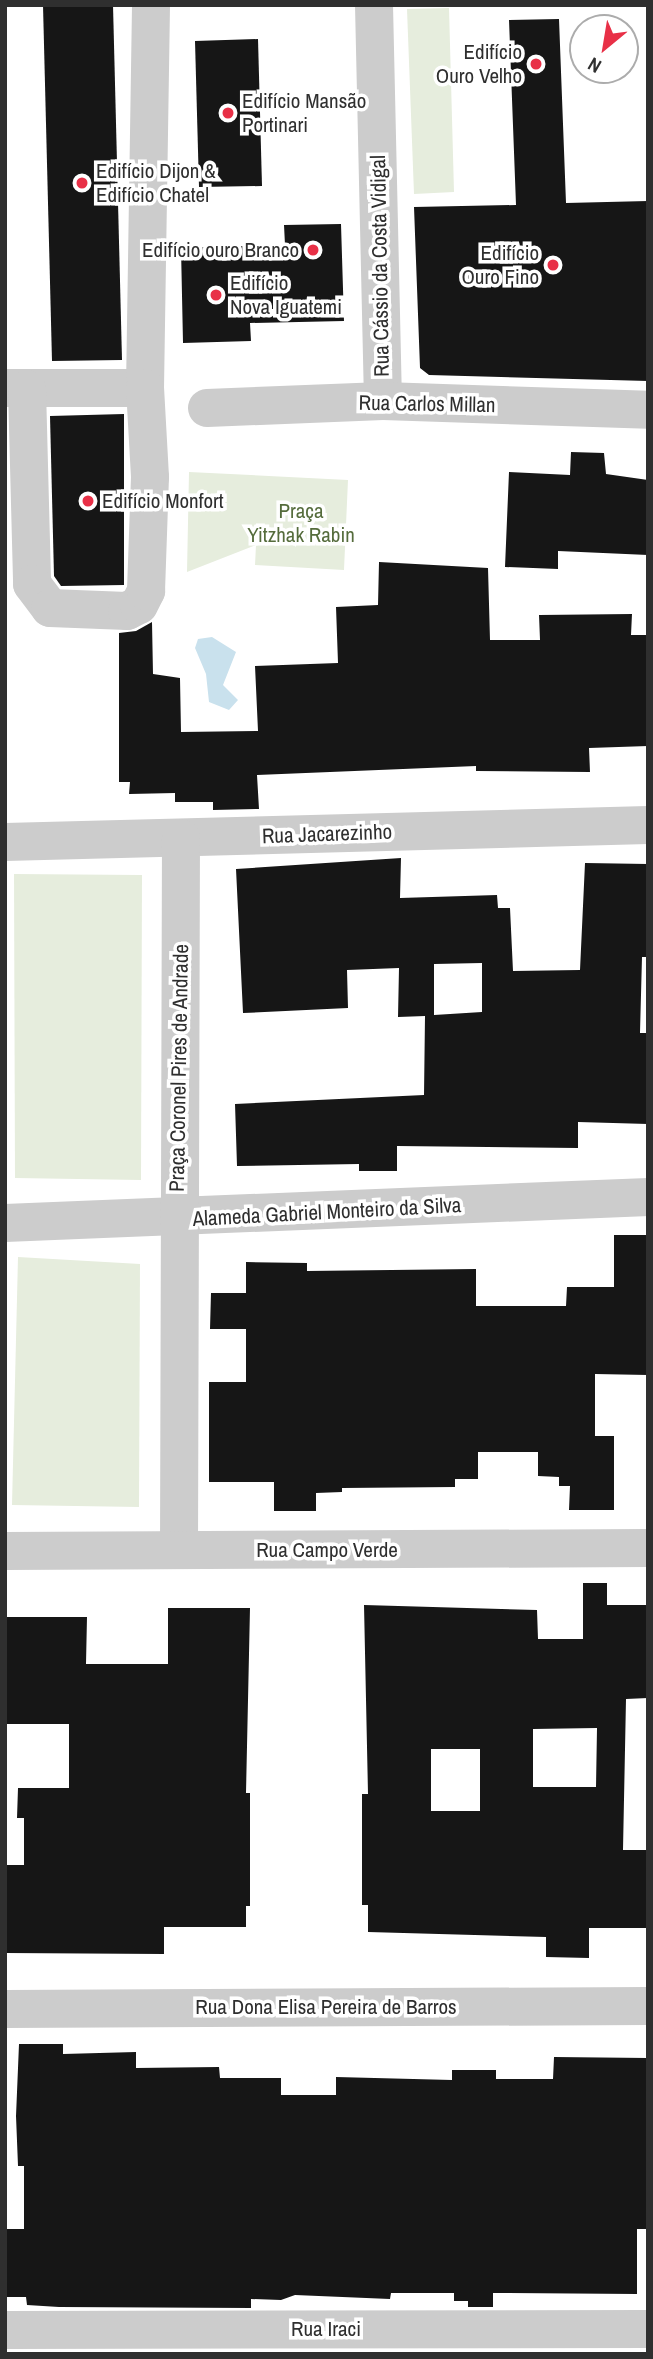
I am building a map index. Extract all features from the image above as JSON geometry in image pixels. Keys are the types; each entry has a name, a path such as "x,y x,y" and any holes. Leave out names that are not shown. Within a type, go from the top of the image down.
{"street":[{"path":"145,388 16,389 32,584 50,608 127,611 139,605 146,592 150,477 145,388 151,5"},
{"name":"Rua Cássio da Costa Vidigal","path":"374,5 383,401"},
{"name":"Rua Carlos Millan","path":"206,408 383,401 648,410"},
{"name":"Rua Jacarezinho","path":"5,842 648,825"},
{"name":"Praça Coronel Pires de Andrade","path":"179,1550 177,1219 181,838"},
{"name":"Alameda Gabriel Monteiro da Silva","path":"5,1223 177,1219 648,1197"},
{"name":"Rua Campo Verde","path":"5,1551 648,1548"},
{"name":"Rua Dona Elisa Pereira de Barros","path":"5,2009 648,2006"},
{"name":"Rua Iraci","path":"5,2330 648,2329"}],"green space":[{"path":"449,8 454,192 414,194 407,9"},
{"name":"Praça Yitzhak Rabin","path":"189,472 348,480 344,570 255,565 256,545 187,572"},
{"path":"14,874 142,875 141,1180 15,1178"},
{"path":"18,1257 140,1264 139,1507 12,1505"}],"water":[{"path":"212,637 236,652 223,685 238,700 229,710 209,702 206,674 195,648 198,639"}],"building":[{"name":"Edifício Dijon & Edifício Chatel","path":"43,5 113,5 122,360 52,361"},
{"path":"559,19 566,203 648,201 648,381 429,375 420,368 414,207 516,205 509,20"},
{"name":"Edifício Mansão Portinari","path":"258,39 262,186 199,187 195,41"},
{"path":"341,224 344,321 250,323 251,341 183,343 181,248 285,245 284,225"},
{"name":"Edifício Monfort","path":"124,414 124,585 61,586 54,576 50,416"},
{"path":"571,452 604,453 606,474 648,480 648,555 558,551 558,569 505,567 509,472 570,475"},
{"path":"379,562 488,568 490,640 540,640 539,615 632,614 631,635 648,635 648,746 589,748 590,772 476,771 476,766 257,775 259,809 213,810 213,802 175,802 175,793 129,794 130,782 119,782 119,633 136,631 152,622 153,674 180,678 181,732 258,731 255,666 338,663 336,607 378,605"},
{"path":"401,858 400,898 497,895 498,908 510,908 513,971 580,970 585,863 648,864 648,957 642,957 640,1033 648,1033 648,1124 578,1122 578,1148 397,1146 397,1171 359,1171 359,1164 237,1166 235,1104 424,1095 425,1016 398,1017 399,968 347,970 348,1008 243,1013 236,869","holes":["482,963 482,1012 434,1015 434,964"]},
{"path":"614,1235 648,1235 648,1375 595,1374 595,1436 614,1436 614,1510 569,1510 570,1486 559,1486 559,1477 538,1476 538,1452 478,1452 478,1479 455,1479 455,1487 342,1488 342,1492 316,1493 316,1511 274,1511 274,1482 209,1482 209,1382 246,1382 246,1329 210,1329 211,1293 246,1293 246,1262 307,1263 307,1271 476,1269 476,1306 566,1306 567,1287 614,1287"},
{"path":"583,1583 607,1583 607,1605 648,1605 648,1698 626,1699 623,1850 648,1850 648,1928 589,1928 589,1958 546,1957 546,1937 368,1932 368,1905 362,1905 362,1794 368,1794 364,1605 537,1610 538,1639 583,1639","holes":["597,1728 596,1787 533,1787 533,1729","431,1749 480,1749 480,1811 431,1811"]},
{"path":"168,1608 250,1608 246,1793 250,1793 250,1906 246,1906 246,1927 164,1927 164,1954 5,1953 5,1865 24,1865 24,1818 17,1818 18,1788 69,1788 69,1724 5,1724 5,1617 87,1617 86,1664 168,1664"},
{"path":"19,2044 63,2044 63,2054 136,2052 136,2068 219,2067 220,2078 281,2078 281,2095 336,2095 336,2077 452,2080 452,2070 496,2070 496,2079 553,2079 554,2057 648,2058 648,2229 637,2229 637,2294 493,2293 493,2307 468,2307 468,2301 454,2301 454,2293 391,2293 390,2299 295,2295 281,2300 251,2299 251,2308 59,2307 27,2305 26,2297 5,2297 5,2229 24,2229 24,2166 18,2166 16,2116"}],"place":[{"name":"Edifício Ouro Velho","path":"536,64"},
{"name":"Edifício Mansão Portinari","path":"228,113"},
{"name":"Edifício Dijon & Edifício Chatel","path":"82,183"},
{"name":"Edifício ouro Branco","path":"313,250"},
{"name":"Edifício Ouro Fino","path":"553,265"},
{"name":"Edifício Nova Iguatemi","path":"216,295"},
{"name":"Edifício Monfort","path":"88,501"}]}
